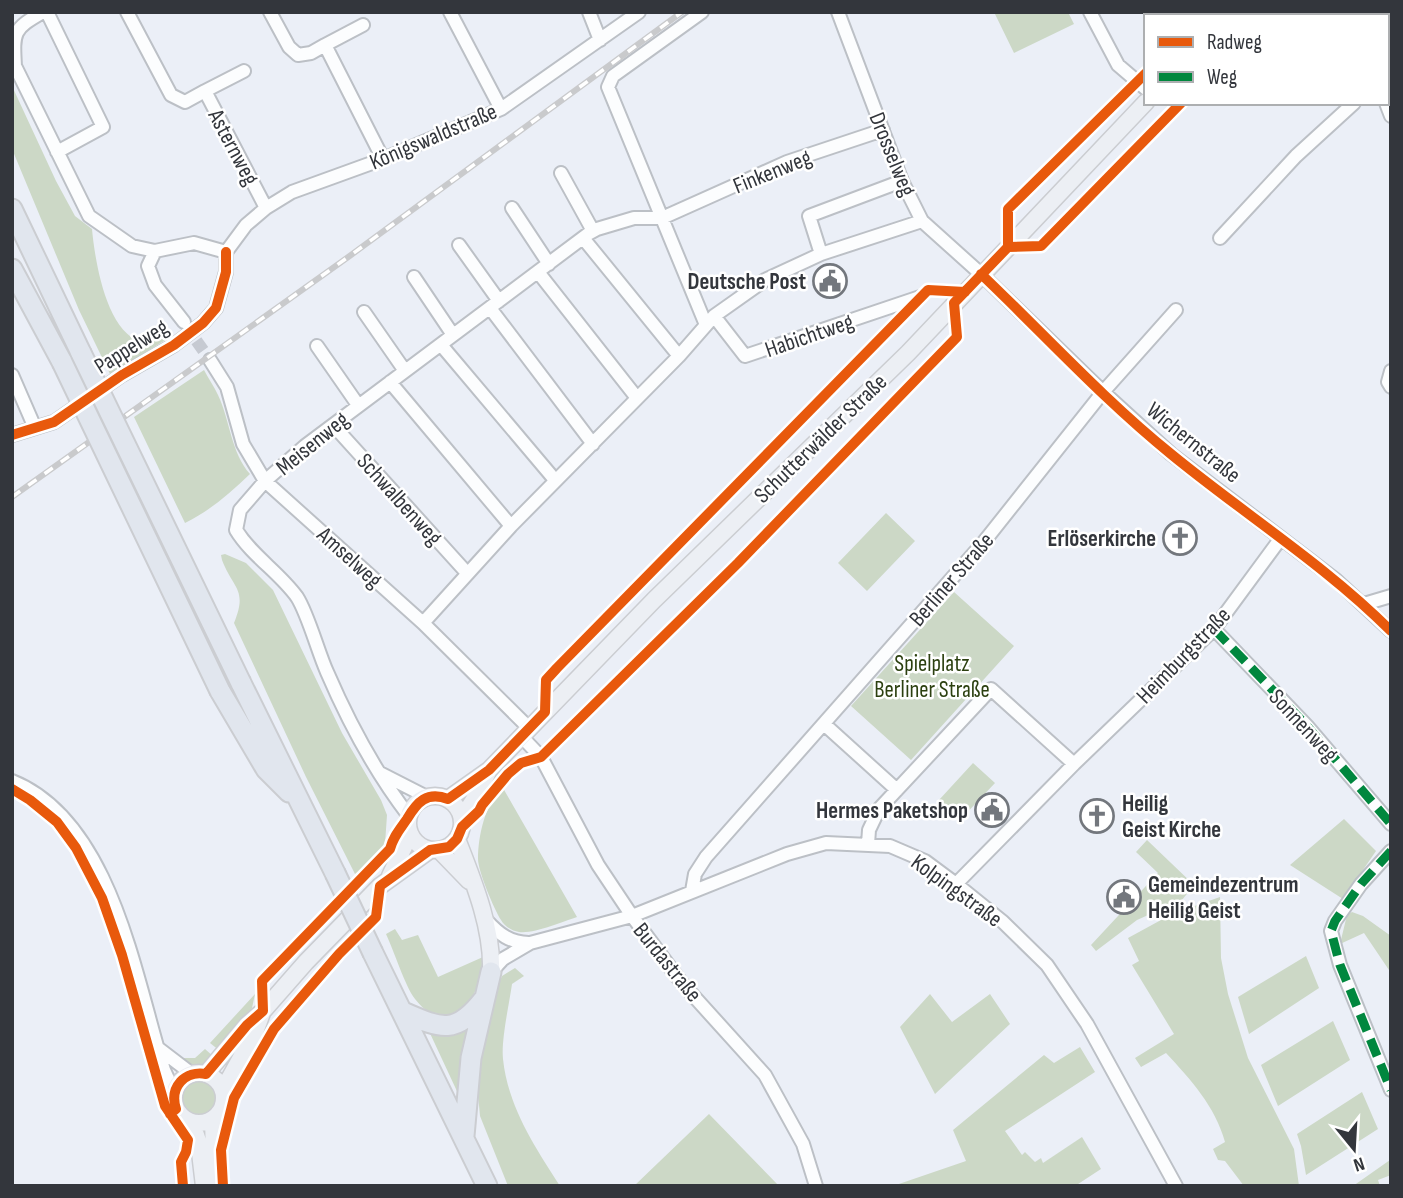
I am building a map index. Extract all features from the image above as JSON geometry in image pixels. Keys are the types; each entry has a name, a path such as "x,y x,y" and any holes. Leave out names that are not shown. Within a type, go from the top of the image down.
{"highway":[{"path":"12,209 487,1186"},
{"path":"12,269 62,362 220,691 265,769 302,805"},
{"path":"464,1136 471,1058 491,972"},
{"path":"403,1012 435,1025 449,1026 471,1015 484,999"}],"main road":[{"name":"Schutterwälder Straße","path":"448,799 489,770 653,600 908,353 1144,104"},
{"name":"Schutterwälder Straße","path":"462,818 489,770"},
{"path":"263,1011 255,1032 223,1090 223,1107 214,1119 203,1124 192,1123 178,1114 174,1092 178,1084 199,1074 388,880 434,850 449,846 457,839 462,818 457,807 448,799 428,797 413,807 408,825 410,834 422,847 434,850 472,884"},
{"path":"388,880 410,834"},
{"path":"457,839 486,920 491,944 491,972"},
{"path":"199,1074 217,1080 223,1090"},
{"path":"214,1119 215,1186"},
{"path":"192,1123 199,1144 204,1186"}],"street":[{"path":"57,152 103,127 45,12 20,25 13,42 15,66 57,152 89,216 132,246 155,251 194,243 226,252"},
{"name":"Asternweg","path":"127,12 171,95 185,102 205,91 266,208"},
{"path":"270,12 289,47 298,55 311,53 363,25"},
{"path":"450,12 501,109"},
{"path":"589,12 600,40"},
{"name":"Königswaldstraße","path":"226,252 246,225 266,208 292,192 383,159 501,109 639,12"},
{"path":"702,12 613,76 608,87 662,218 710,320"},
{"name":"Drosselweg","path":"838,12 902,181 922,221 981,274"},
{"path":"1091,13 1118,65 1144,87"},
{"path":"325,46 383,159"},
{"path":"205,91 244,71"},
{"path":"1220,238 1296,156 1352,105"},
{"name":"Finkenweg","path":"662,218 787,162 883,130"},
{"path":"561,173 588,234 680,356"},
{"path":"821,254 809,216 902,181"},
{"path":"512,208 543,268 636,398"},
{"name":"Meisenweg","path":"379,773 346,717 298,599 276,573 245,546 236,530 240,510 265,481 358,405 442,346 588,234 634,218 662,218"},
{"path":"423,622 555,480 680,356 710,320 765,279 821,254 922,221"},
{"path":"460,245 495,304 593,444"},
{"path":"155,251 149,266 155,285 184,322"},
{"name":"Pappelweg","path":"12,435 54,422 122,375 174,345 203,323 216,308 226,272 226,252"},
{"name":"Wichernstraße","path":"981,274 1171,454 1364,604 1391,631"},
{"path":"414,277 453,335"},
{"name":"Habichtweg","path":"710,320 746,356 920,297"},
{"path":"1103,391 1176,310"},
{"path":"364,312 405,371"},
{"name":"Meisenweg","path":"317,346 358,405"},
{"path":"442,346 555,480"},
{"name":"Amselweg","path":"210,360 227,387 243,444 265,481 423,622 525,732"},
{"path":"12,375 35,428"},
{"path":"390,382 511,526"},
{"name":"Berliner Straße","path":"692,891 695,874 706,857 983,543 1103,391"},
{"name":"Schwalbenweg","path":"333,425 467,573"},
{"name":"Heimburgstraße","path":"956,884 1074,764 1214,629 1281,538"},
{"path":"1364,604 1391,596"},
{"name":"Sonnenweg","path":"1214,629 1307,726 1391,824"},
{"path":"868,844 878,809 991,689 1074,764"},
{"path":"824,724 897,790"},
{"name":"Burdastraße","path":"525,732 549,771 592,854 632,916 681,982 765,1075 803,1144 816,1186"},
{"path":"379,773 428,797"},
{"path":"379,773 409,816"},
{"path":"12,781 39,794 63,817 84,844 111,896 164,1070 174,1092"},
{"name":"Kolpingstraße","path":"491,972 503,959 530,943 632,916 800,850 827,844 890,846 925,861 956,884 1003,922 1047,965 1099,1046 1176,1186"},
{"path":"1391,851 1362,884 1335,921 1331,931 1340,965 1391,1090"},
{"path":"486,920 503,937 513,942 530,943"},
{"path":"158,1048 199,1074"}],"green space":[{"path":"994,12 1068,12 1074,24 1014,53"},
{"path":"12,86 75,216 92,229 104,293 119,324 129,335 141,342 167,329 172,336 110,374 79,310 12,149"},
{"path":"204,370 222,405 239,456 250,474 219,501 185,523 134,417"},
{"path":"886,513 915,541 867,591 838,563"},
{"path":"225,554 246,563 273,590 342,733 381,800 387,815 385,844 364,871 355,874 234,623 240,603 237,590 222,560 221,555"},
{"name":"Spielplatz Berliner Straße","path":"954,592 1014,646 911,760 851,706"},
{"path":"973,763 995,783 960,820 939,800"},
{"path":"503,788 577,917 548,927 519,932 504,924 494,908 478,859 479,841 487,811"},
{"path":"1344,819 1376,851 1343,899 1290,865"},
{"path":"1147,840 1194,885 1182,900 1137,920 1096,951 1091,945 1158,873 1136,852"},
{"path":"1220,897 1221,958 1228,994 1248,1058 1294,1149 1299,1186 1244,1186 1225,1161 1218,1160 1213,1149 1225,1142 1221,1129 1209,1105 1184,1073 1166,1053 1141,1067 1135,1058 1174,1034 1132,965 1139,961 1128,938 1172,914"},
{"path":"1352,912 1363,916 1391,936 1391,973 1364,933 1340,944 1347,915"},
{"path":"395,929 402,940 418,935 438,977 483,957 477,987 462,1011 453,1017 441,1018 429,1012 415,999 386,934"},
{"path":"1306,956 1319,988 1249,1034 1238,997"},
{"path":"515,968 524,976 512,984 503,1042 506,1077 510,1094 524,1126 560,1186 508,1186 480,1116 476,1073 496,988 502,976"},
{"path":"255,994 252,1008 220,1051 210,1043"},
{"path":"930,994 952,1022 990,994 1010,1024 935,1094 900,1027"},
{"path":"472,1018 462,1102 428,1029"},
{"path":"1333,1021 1350,1060 1278,1106 1261,1065"},
{"path":"1080,1047 1095,1072 1005,1131 1022,1155 1025,1152 1035,1162 1041,1158 1043,1163 1082,1137 1101,1169 1075,1186 893,1186 966,1161 953,1130 1044,1055 1054,1063"},
{"path":"205,1049 214,1057 202,1065 181,1060 195,1058"},
{"path":"200,1079 213,1085 219,1098 213,1111 200,1117 187,1111 181,1098 187,1085"},
{"path":"1362,1092 1378,1129 1306,1175 1297,1134"},
{"path":"709,1114 779,1186 634,1186"},
{"path":"1390,1160 1391,1175 1378,1180 1380,1186 1353,1186"}],"tunnel":[{"path":"186,326 210,360"}],"railway":[{"path":"12,497 351,255 682,12"}],"marked path":[{"path":"1214,629 1307,726 1391,824"},
{"path":"1391,851 1361,884 1331,931 1340,965 1391,1090"}],"cycle path":[{"path":"1008,247 1008,209 1144,75"},
{"path":"1008,247 1041,246 1179,105"},
{"path":"223,1186 221,1150 234,1098 274,1029 339,954 376,917 380,886 430,850 449,847 457,839 462,827 479,811 508,774 521,763 541,757 738,563 957,337 954,303 1008,247"},
{"path":"12,435 54,422 122,375 174,345 203,323 216,308 226,272 226,252"},
{"path":"981,274 1146,433 1339,584 1391,631"},
{"path":"170,1114 176,1109 175,1094 180,1082 191,1075 206,1074 247,1025 263,1011 262,981 390,849 397,833 419,803 434,796 448,799 489,770 545,712 546,680 928,290 965,292"},
{"path":"12,789 57,822 76,848 102,898 122,955 165,1106 188,1140 181,1162 183,1186"}],"place":[{"name":"Deutsche Post","path":"830,281"},
{"name":"Erlöserkirche","path":"1180,538"},
{"name":"Hermes Paketshop","path":"992,810"},
{"name":"Heilig Geist Kirche","path":"1097,816"},
{"name":"Gemeindezentrum Heilig Geist","path":"1124,897"}]}
